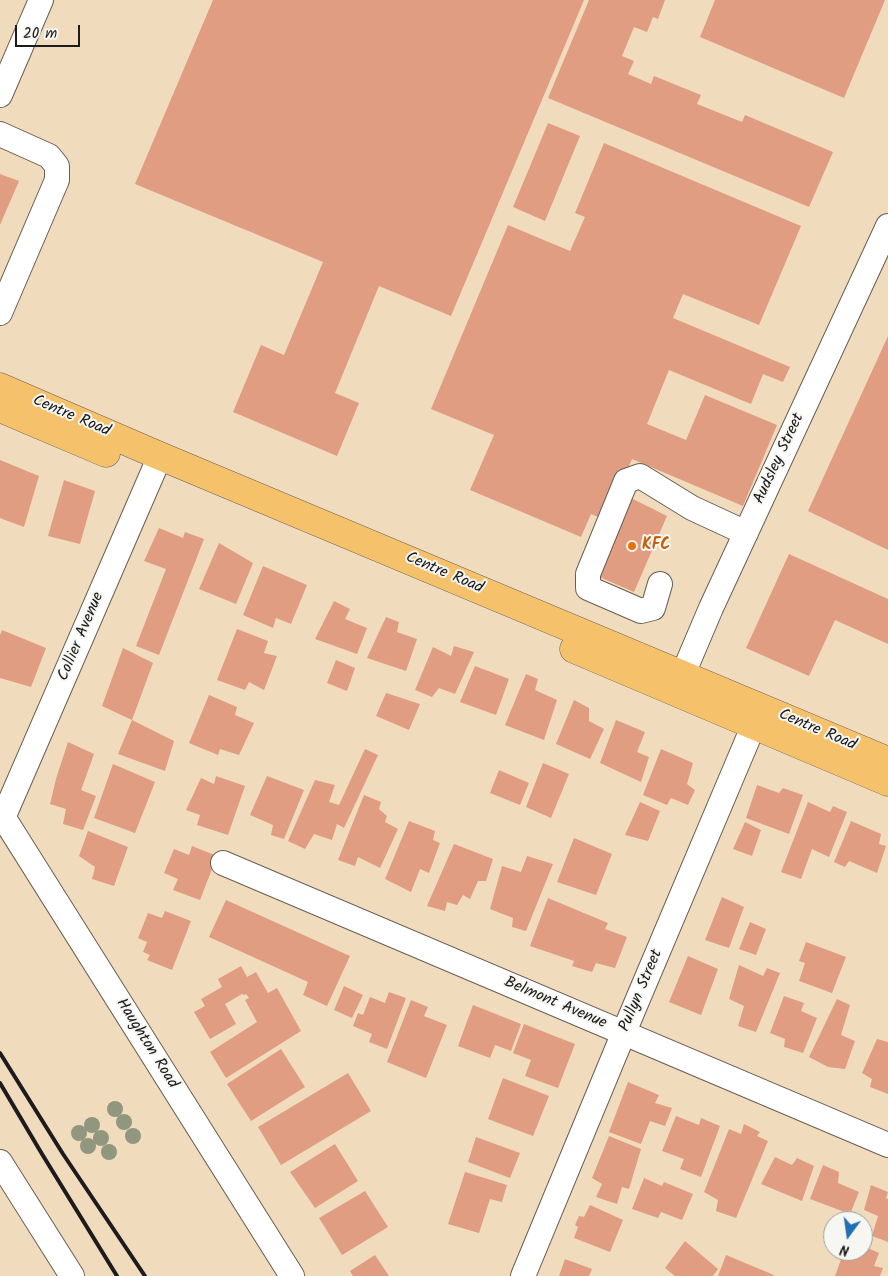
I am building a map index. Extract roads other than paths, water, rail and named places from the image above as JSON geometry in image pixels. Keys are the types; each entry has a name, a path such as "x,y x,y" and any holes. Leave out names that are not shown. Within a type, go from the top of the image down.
{"main road":[{"name":"Centre Road","path":"0,387 157,464"},
{"name":"Centre Road","path":"0,408 157,464 679,683 757,716 888,782"},
{"name":"Centre Road","path":"757,716 888,761"}],"street":[{"path":"0,95 41,0"},
{"path":"0,134 49,156 57,166 57,180 0,313"},
{"name":"Audsley Street","path":"679,683 711,608 888,226"},
{"name":"Collier Avenue","path":"2,815 157,464"},
{"path":"660,584 653,608 641,611 588,588 588,574 626,481 640,476 692,508 746,533"},
{"name":"Pullyn Street","path":"523,1276 757,716"},
{"name":"Haughton Road","path":"2,815 292,1276"},
{"name":"Belmont Avenue","path":"223,863 888,1145"},
{"path":"0,1162 72,1276"}],"railway":[{"path":"0,1053 63,1154 145,1276"},
{"path":"0,1083 117,1276"}],"place":[{"name":"KFC","path":"632,546"}]}
